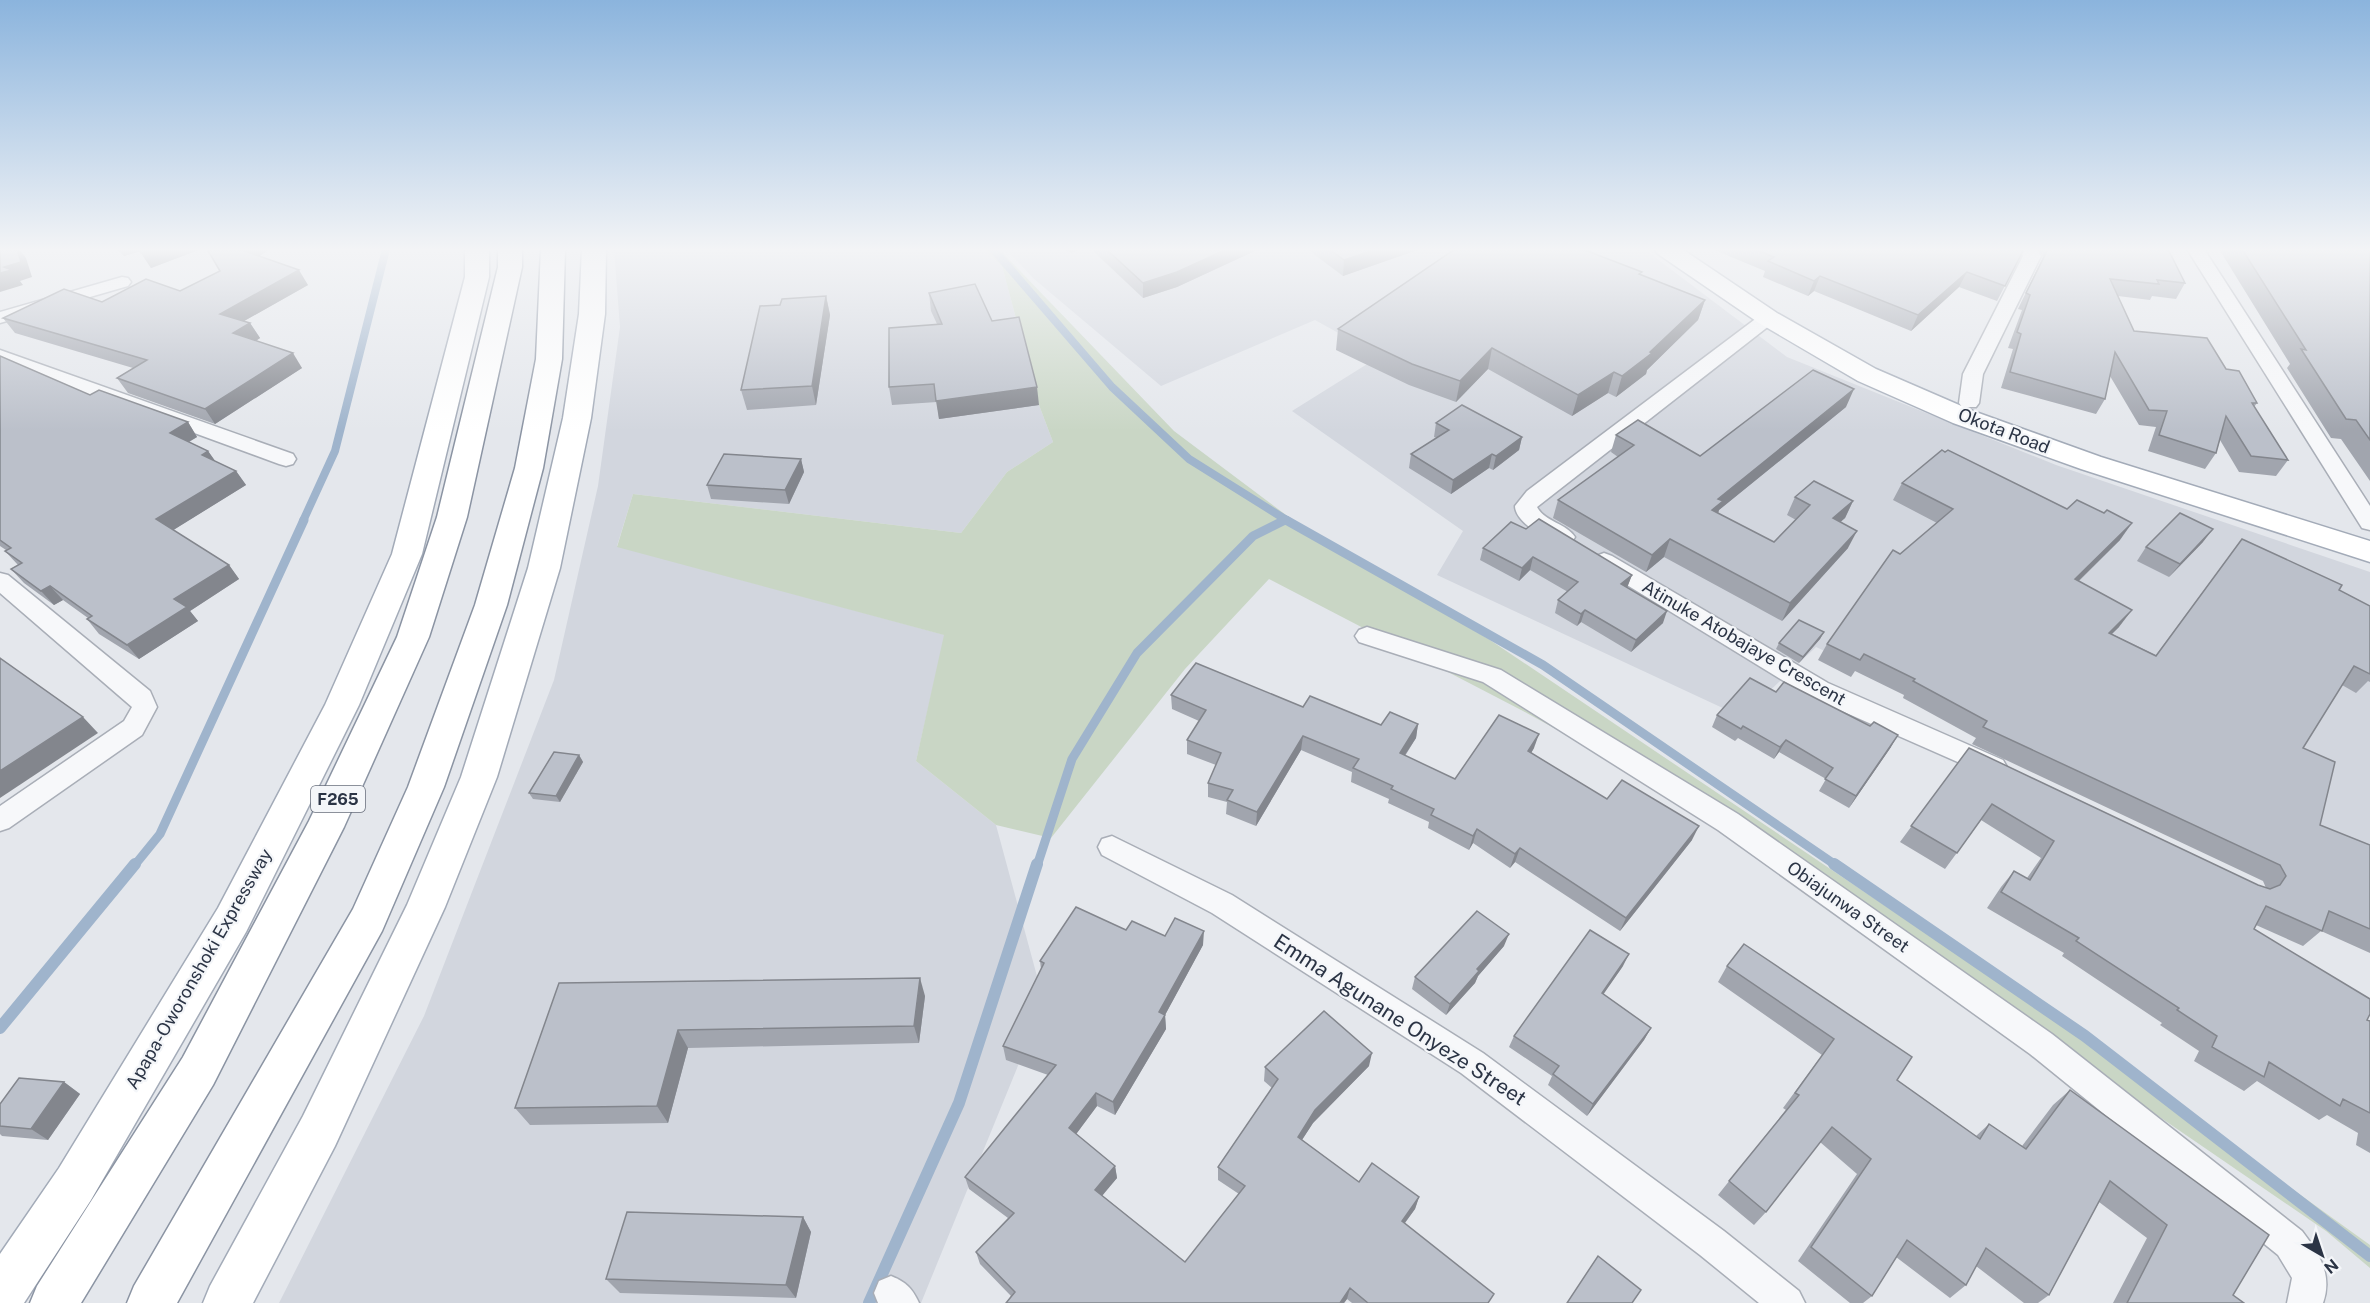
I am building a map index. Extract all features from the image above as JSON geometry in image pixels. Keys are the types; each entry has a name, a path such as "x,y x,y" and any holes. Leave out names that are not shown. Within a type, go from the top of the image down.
{"main road":[{"name":"Apapa-Oworonshoki Expressway","path":"0,1296 75,1184 232,920 342,705 407,554 469,310"},
{"name":"F265","path":"54,1303 198,1071 326,827 413,637 452,517 500,310"},
{"path":"151,1303 368,919 426,787 491,605 529,468 549,359 551,310"},
{"path":"227,1303 319,1131 426,907 479,777 544,568 577,418 592,310"},
{"name":"Okota Road","path":"1756,310 1867,375 1963,417 2091,463 2370,552"},
{"name":"Okota Road","path":"1788,310 1868,358 1969,403 2039,429 2370,541"}],"street":[{"path":"0,318 28,310"},
{"path":"1969,403 1973,374 2005,310"},
{"path":"2234,310 2370,523"},
{"name":"Atinuke Atobajaye Crescent","path":"1768,318 1535,496 1526,506 1526,511 1536,521 1819,690 2014,776"},
{"path":"0,356 286,459"},
{"path":"0,581 141,698 146,707 133,728 0,820"},
{"name":"Obiajunwa Street","path":"1367,636 1492,676 1728,822 2041,1044 2290,1243 2307,1264 2310,1278 2305,1303"},
{"name":"Emma Agunane Onyeze Street","path":"1112,847 1222,904 1472,1063 1712,1243 1787,1303"}],"shaded area":[{"path":"619,310 1014,310 1039,405 1053,442 1007,472 961,533 633,494 617,546 945,635 916,761 996,825 1044,1002 921,1303 279,1303 424,1016 554,680 598,486 620,327"},
{"path":"1071,310 1725,310 1787,357 2056,465 2370,572 2370,890 1974,720 1816,647 1742,717 1437,575 1463,531 1292,411 1380,356 1315,320 1161,386"}],"green space":[{"path":"1014,310 1057,310 1174,431 1318,539 1490,640 2089,1043 2370,1245 2370,1268 2326,1231 1751,837 1523,711 1269,579 1185,669 1051,838 996,825 916,761 944,635 617,547 633,494 961,533 1007,472 1053,442 1039,405"}],"building":[{"path":"20,310 228,310 220,314 250,323 233,333 293,353 205,409 117,378 147,360 3,318"},
{"path":"759,310 824,310 812,386 741,390"},
{"path":"936,310 987,310 992,321 1019,317 1037,387 936,401 934,384 889,387 889,328 942,324"},
{"path":"1366,310 1695,310 1650,352 1652,353 1622,376 1614,372 1578,395 1492,348 1460,381 1412,364 1338,329"},
{"path":"1905,310 1924,310 1918,315"},
{"path":"2025,310 2124,310 2134,331 2207,338 2226,369 2239,371 2257,403 2252,403 2288,460 2251,456 2226,416 2216,453 2159,435 2167,411 2149,410 2115,352 2105,399 2010,372 2021,334 2017,332"},
{"path":"2281,310 2370,310 2370,440 2356,420 2346,419 2301,349 2306,350"},
{"path":"0,356 90,395 99,390 188,422 170,433 208,451 202,455 236,471 156,519 229,565 174,599 187,607 127,645 87,619 92,616 50,586 41,591 11,569 22,563 5,551 11,548 0,540"},
{"path":"1813,370 1854,389 1718,499 1723,501 1712,510 1774,542 1810,505 1795,497 1814,481 1853,501 1833,518 1857,531 1790,603 1670,539 1652,555 1558,500 1634,445 1616,435 1638,420 1700,456"},
{"path":"1462,405 1522,437 1496,456 1492,454 1453,480 1411,454 1449,430 1436,423"},
{"path":"1942,450 1945,452 1948,450 2067,509 2077,500 2104,513 2107,510 2132,523 2075,579 2132,610 2109,633 2156,656 2242,539 2342,585 2339,590 2370,606 2370,674 2354,666 2303,748 2335,762 2320,825 2370,845 2370,929 2329,911 2322,931 2266,906 2254,929 2370,999 2370,1014 2367,1020 2370,1021 2370,1113 2343,1099 2340,1106 2269,1062 2264,1077 2212,1047 2217,1036 2177,1010 2179,1008 2076,941 2079,938 2001,892 2014,871 2030,880 2054,841 1992,804 1957,853 1911,826 1969,748 2258,885 2270,889 2280,885 2286,876 2280,865 1983,727 1987,721 1913,681 1915,679 1864,654 1860,660 1827,644 1893,550 1900,554 1953,509 1902,483"},
{"path":"724,454 801,459 785,490 707,485"},
{"path":"2180,513 2213,529 2180,564 2146,547"},
{"path":"1539,519 1632,575 1621,584 1667,611 1636,640 1585,610 1581,614 1558,600 1578,582 1533,557 1522,568 1483,548 1511,522 1526,529"},
{"path":"1799,620 1824,632 1803,657 1779,643"},
{"path":"0,658 83,717 0,771"},
{"path":"1196,663 1303,707 1310,696 1381,725 1390,712 1418,724 1400,753 1455,779 1499,715 1539,734 1528,751 1607,799 1622,780 1699,826 1626,918 1520,848 1515,854 1477,829 1473,836 1431,815 1434,809 1391,789 1393,786 1353,768 1359,759 1303,736 1257,812 1227,800 1233,790 1208,783 1221,753 1187,740 1206,710 1171,695"},
{"path":"1750,678 1776,692 1784,682 1870,726 1874,722 1898,735 1856,796 1825,779 1833,768 1786,740 1780,747 1743,726 1741,729 1717,715"},
{"path":"554,752 579,755 556,796 529,793"},
{"path":"1076,907 1126,930 1132,921 1165,936 1175,918 1204,931 1159,1012 1165,1015 1113,1102 1096,1093 1069,1128 1115,1166 1095,1190 1185,1262 1245,1186 1218,1167 1278,1079 1265,1067 1324,1011 1372,1053 1315,1110 1298,1137 1359,1182 1372,1163 1419,1197 1402,1221 1494,1294 1488,1303 1368,1303 1350,1288 1340,1303 1006,1303 1015,1292 976,1252 1014,1213 965,1177 1056,1065 1003,1046 1044,963 1040,961"},
{"path":"1477,911 1509,934 1477,969 1479,971 1450,1004 1415,977"},
{"path":"1590,930 1629,954 1602,993 1651,1028 1593,1104 1553,1074 1559,1066 1514,1036"},
{"path":"1744,944 1912,1057 1897,1080 1980,1139 1989,1124 2026,1149 2070,1090 2269,1235 2233,1295 2244,1303 2127,1303 2167,1225 2110,1181 2049,1295 1986,1248 1966,1285 1907,1240 1872,1296 1811,1247 1871,1159 1832,1127 1766,1212 1729,1181 1799,1095 1795,1093 1834,1039 1727,966"},
{"path":"920,978 914,1026 678,1030 657,1106 515,1108 559,983"},
{"path":"19,1078 64,1082 31,1129 0,1126 0,1104"},
{"path":"627,1212 803,1217 786,1285 606,1279"},
{"path":"1598,1256 1641,1290 1632,1303 1567,1303"}],"waterway":[{"path":"303,521 335,451 371,310"},
{"path":"1045,310 1112,387 1189,459 1288,521"},
{"path":"134,866 160,834 304,520"},
{"path":"1037,866 1072,759 1137,653 1253,536 1285,520"},
{"path":"1286,520 1543,665 1837,866"},
{"path":"0,1028 135,864"},
{"path":"869,1303 959,1103 1037,864"},
{"path":"1834,864 2085,1036 2370,1256"}]}
